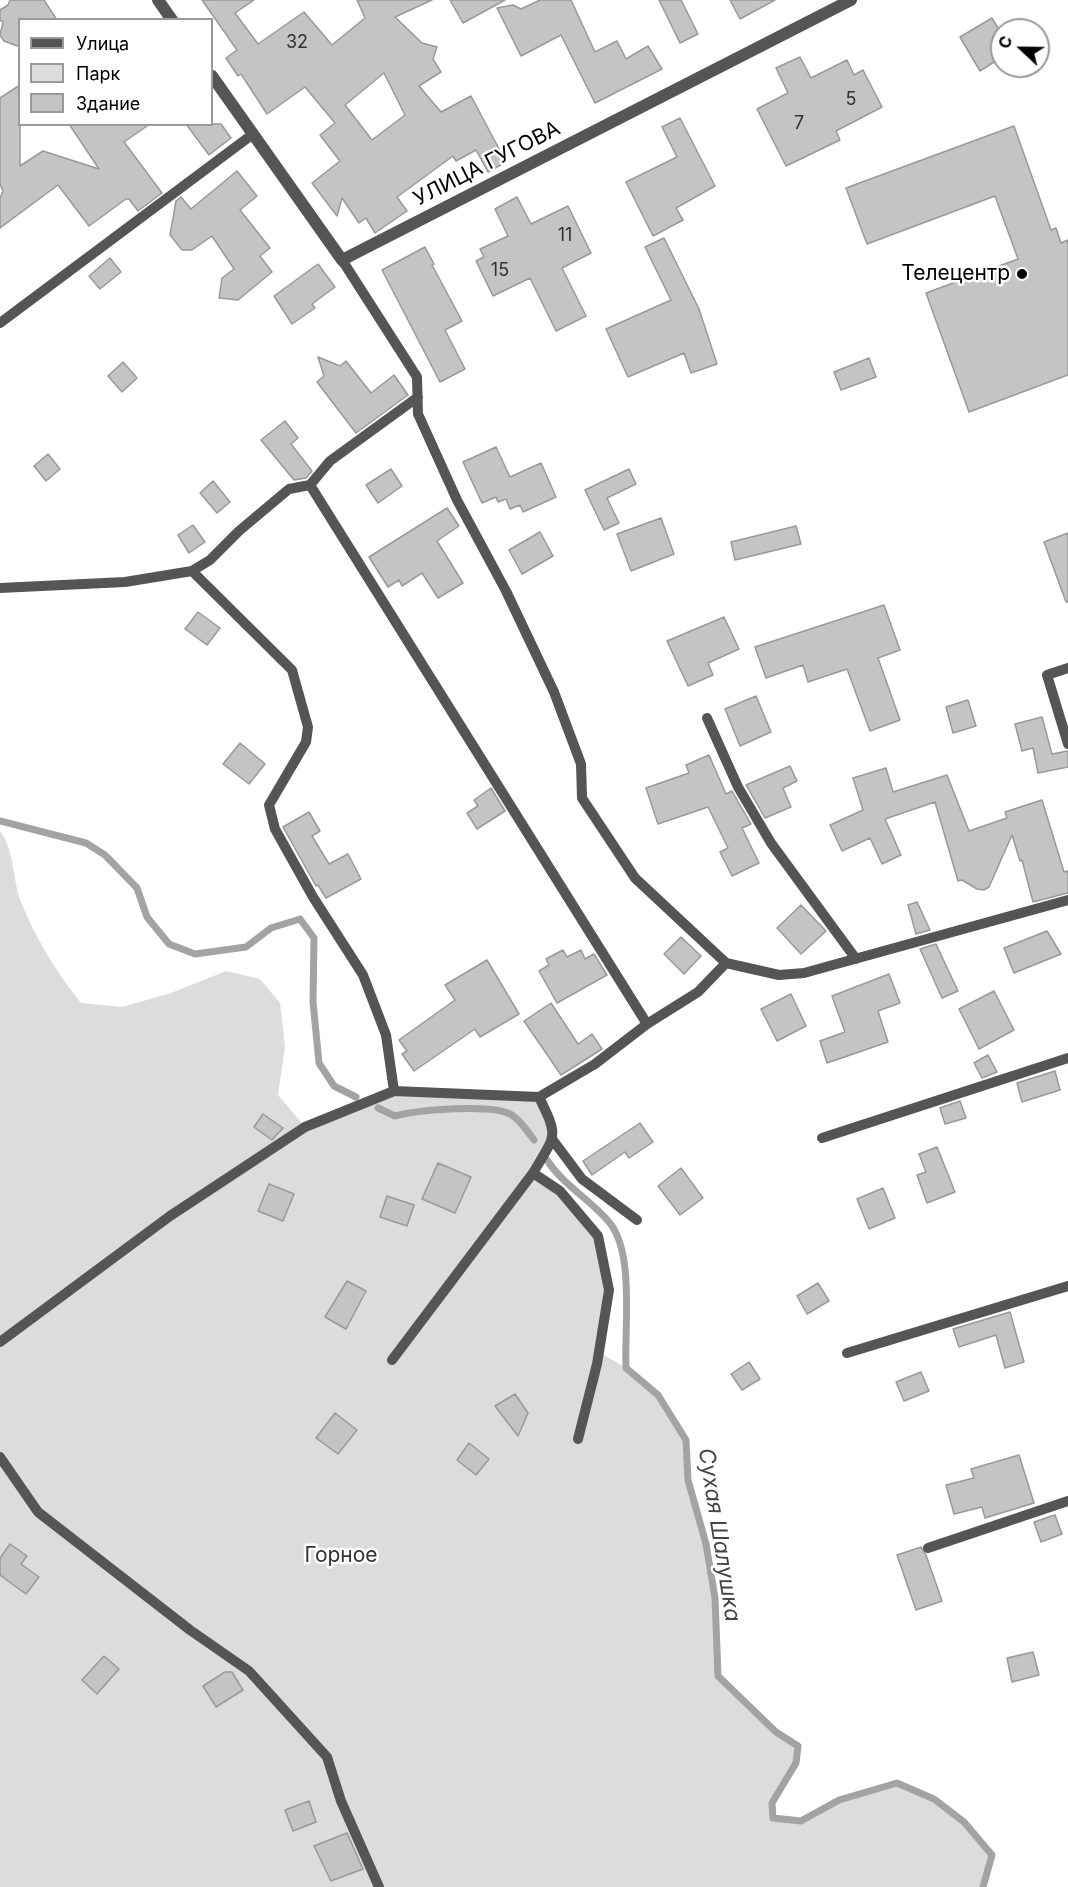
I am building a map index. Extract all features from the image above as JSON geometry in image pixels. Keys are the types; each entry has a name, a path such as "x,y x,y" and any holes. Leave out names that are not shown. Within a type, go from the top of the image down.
{"street":[{"path":"158,0 171,18"},
{"name":"УЛИЦА ГУГОВА","path":"342,260 851,0"},
{"path":"213,77 342,260"}],"lane":[{"path":"0,323 252,134"},
{"path":"342,260 417,376 418,414 554,692 581,764 582,798 635,878 726,963 779,975 804,973 1068,900"},
{"path":"0,588 125,582 192,571 210,560 239,531 289,489 310,485 330,461 418,397"},
{"path":"310,485 647,1024"},
{"path":"192,571 292,670 308,727 306,742 269,805 275,829 313,897 363,975 386,1035 394,1091"},
{"path":"1068,668 1047,675 1068,744"},
{"path":"707,718 738,787 771,843 856,959"},
{"path":"0,1342 170,1216 305,1127 394,1091 539,1097 595,1064 647,1024 698,992 726,963"},
{"path":"822,1138 1068,1058"},
{"path":"392,1360 533,1173 552,1139 554,1128 539,1097"},
{"path":"552,1139 582,1179 637,1220"},
{"path":"533,1173 560,1191 598,1236 609,1290 597,1364 578,1438"},
{"path":"847,1353 1068,1286"},
{"path":"0,1457 38,1512 190,1630 249,1671 327,1757 341,1801 379,1887"},
{"path":"928,1548 1068,1501"}],"green space":[{"name":"Горное","path":"0,831 11,856 21,902 33,929 47,955 81,1003 122,1007 171,993 226,971 260,979 280,1003 285,1046 278,1095 305,1127 394,1091 539,1097 554,1128 534,1173 560,1191 598,1236 609,1290 599,1352 626,1368 658,1395 686,1440 688,1480 706,1544 715,1598 718,1676 776,1732 798,1746 796,1763 772,1803 773,1818 801,1821 839,1800 897,1783 934,1799 964,1822 992,1855 983,1887 0,1887"}],"building":[{"path":"10,0 44,0 56,18 18,18 18,46 4,41 0,35 3,22 0,20 0,10 8,5"},
{"path":"202,0 254,0 235,13 258,44 304,12 332,45 365,18 357,0 432,0 395,17 422,43 437,47 433,59 441,72 419,86 441,112 471,96 506,162 488,172 476,150 456,161 453,156 397,197 407,211 375,233 366,218 359,223 342,198 337,216 312,183 340,161 320,135 335,123 305,87 267,114 241,74 238,76 226,58 237,50","holes":["384,73 405,115 372,140 345,105"]},
{"path":"450,0 505,0 463,23"},
{"path":"540,0 571,0 595,52 617,41 626,59 648,46 662,69 595,103 561,35 521,56 497,8 513,5 521,9"},
{"path":"659,0 681,0 698,34 680,43"},
{"path":"730,0 775,0 740,19"},
{"path":"990,19 990,65 980,71 960,37"},
{"path":"800,57 811,78 847,60 854,75 863,70 882,107 836,131 840,140 786,166 757,109 788,93 776,68"},
{"path":"18,86 20,166 43,151 99,169 70,126 147,126 124,142 162,193 138,211 129,199 126,199 89,226 58,185 0,228 0,198 3,191 0,184 0,98"},
{"path":"680,118 715,186 676,208 683,220 653,236 626,182 677,157 662,127"},
{"path":"221,124 231,138 209,155 187,126"},
{"name":"Телецентр","path":"1014,126 1051,230 1056,228 1061,243 1068,240 1068,375 969,412 926,293 1018,259 995,196 867,244 846,188"},
{"path":"237,171 257,196 240,210 270,248 260,256 272,272 238,300 219,298 222,278 234,269 212,236 192,250 182,250 170,235 176,201 181,197 191,209"},
{"path":"517,197 531,224 568,206 591,253 562,268 586,316 556,331 530,278 493,296 476,261 484,257 480,249 508,236 495,209"},
{"path":"664,238 699,309 717,364 691,373 684,353 628,377 606,329 671,300 645,247"},
{"path":"425,247 462,321 445,330 465,369 440,382 382,270"},
{"path":"110,258 121,272 100,289 89,276"},
{"path":"318,264 335,287 312,304 315,308 292,324 274,296"},
{"path":"318,357 340,366 346,361 371,393 394,375 408,395 356,433 317,382 324,376"},
{"path":"869,358 876,377 841,390 834,372"},
{"path":"123,362 137,378 122,392 108,376"},
{"path":"285,421 298,438 291,444 312,471 306,478 294,480 261,440"},
{"path":"496,447 510,477 541,463 556,497 523,512 520,505 510,509 506,499 498,502 496,497 482,503 463,462"},
{"path":"48,454 60,469 46,481 34,466"},
{"path":"391,469 402,486 378,503 366,485"},
{"path":"629,469 636,484 607,498 619,523 604,530 585,490"},
{"path":"213,481 230,502 217,513 200,493"},
{"path":"447,508 459,526 437,541 463,583 438,598 422,573 402,586 399,580 388,587 369,557"},
{"path":"661,518 674,554 631,571 617,534"},
{"path":"193,525 205,542 189,553 178,535"},
{"path":"796,526 801,544 735,560 731,542"},
{"path":"540,532 553,556 522,574 509,550"},
{"path":"1068,533 1068,602 1066,602 1044,542"},
{"path":"884,605 900,650 878,658 900,720 870,731 847,669 808,682 803,665 766,678 755,647"},
{"path":"198,612 220,628 207,645 185,629"},
{"path":"724,617 739,649 708,663 713,675 688,686 667,641"},
{"path":"756,696 771,732 740,746 725,709"},
{"path":"968,700 976,726 953,733 946,707"},
{"path":"1042,717 1052,754 1068,751 1068,767 1038,773 1033,748 1022,751 1015,724"},
{"path":"240,743 265,764 249,784 223,764"},
{"path":"709,755 726,794 732,791 751,824 742,828 759,863 732,876 720,852 728,848 708,807 658,824 646,788 689,773 686,765"},
{"path":"790,766 797,781 783,788 791,807 765,818 746,785"},
{"path":"886,768 893,792 947,775 969,831 1007,818 1005,812 1042,800 1064,872 1068,871 1068,893 1033,902 1022,860 1020,861 1012,835 989,887 984,890 977,889 962,880 958,881 935,802 885,819 901,855 882,864 870,838 842,851 830,825 863,810 853,778"},
{"path":"491,788 505,811 477,829 467,813 478,806 474,800"},
{"path":"309,812 320,831 312,836 329,864 348,854 361,879 326,898 318,885 316,886 283,827"},
{"path":"917,902 930,930 916,934 908,905"},
{"path":"801,905 826,931 801,954 777,928"},
{"path":"1047,931 1061,954 1014,973 1004,948"},
{"path":"681,937 701,956 684,974 664,954"},
{"path":"936,944 958,991 942,998 920,949"},
{"path":"563,950 567,957 581,950 585,959 594,954 607,975 557,1003 539,971 549,965 546,959"},
{"path":"487,960 519,1014 480,1037 475,1029 414,1071 402,1054 407,1051 399,1040 455,1000 445,985"},
{"path":"889,974 900,1003 878,1011 888,1042 827,1063 820,1041 845,1032 832,996"},
{"path":"994,991 1014,1030 979,1049 959,1009"},
{"path":"791,994 806,1026 777,1041 761,1009"},
{"path":"551,1003 578,1044 592,1034 602,1049 561,1075 524,1021"},
{"path":"988,1055 997,1072 982,1078 974,1063"},
{"path":"1055,1071 1060,1090 1022,1102 1017,1083"},
{"path":"960,1101 966,1118 945,1124 940,1108"},
{"path":"263,1114 283,1128 272,1140 254,1127"},
{"path":"640,1123 653,1142 629,1158 625,1152 592,1175 583,1161"},
{"path":"937,1147 955,1192 927,1203 917,1175 926,1172 919,1154"},
{"path":"438,1163 471,1177 455,1213 422,1199"},
{"path":"681,1168 703,1198 680,1215 658,1186"},
{"path":"269,1184 294,1194 283,1221 258,1211"},
{"path":"883,1188 895,1218 869,1229 857,1199"},
{"path":"387,1196 414,1205 407,1226 380,1217"},
{"path":"347,1281 366,1291 346,1329 325,1317"},
{"path":"818,1283 829,1301 807,1314 797,1296"},
{"path":"1010,1312 1024,1362 1005,1368 996,1335 959,1347 953,1329"},
{"path":"749,1362 760,1379 742,1390 731,1374"},
{"path":"921,1372 929,1391 904,1401 896,1382"},
{"path":"515,1394 528,1413 518,1436 495,1406"},
{"path":"335,1413 357,1430 338,1454 316,1438"},
{"path":"469,1443 489,1459 476,1475 457,1460"},
{"path":"1019,1455 1034,1503 985,1518 982,1507 954,1514 946,1485 974,1478 971,1469"},
{"path":"1055,1515 1062,1534 1041,1542 1034,1522"},
{"path":"10,1544 27,1556 21,1564 39,1577 26,1594 0,1575 0,1558"},
{"path":"921,1547 942,1601 916,1610 897,1555"},
{"path":"1033,1652 1039,1675 1012,1682 1007,1658"},
{"path":"104,1656 119,1669 97,1694 82,1680"},
{"path":"225,1672 232,1672 243,1690 216,1707 203,1686"},
{"path":"309,1801 316,1822 293,1831 285,1810"},
{"path":"347,1833 363,1869 331,1881 314,1846"}],"waterway":[{"name":"Сухая Шалушка","path":"0,821 86,843 105,855 137,888 147,917 169,944 195,954 246,947 271,928 300,919 314,938 313,1002 319,1063 334,1086 356,1097"},
{"name":"Сухая Шалушка","path":"378,1108 395,1116 473,1108 502,1111 515,1117 534,1140"},
{"name":"Сухая Шалушка","path":"547,1160 561,1177 602,1214 617,1235 625,1271 626,1368 658,1395 686,1440 688,1480 706,1544 715,1598 718,1676 776,1732 798,1746 796,1763 772,1803 773,1818 801,1821 839,1800 897,1783 934,1799 964,1822 992,1855 983,1887"}],"place":[{"name":"Телецентр","path":"1022,274"}]}
